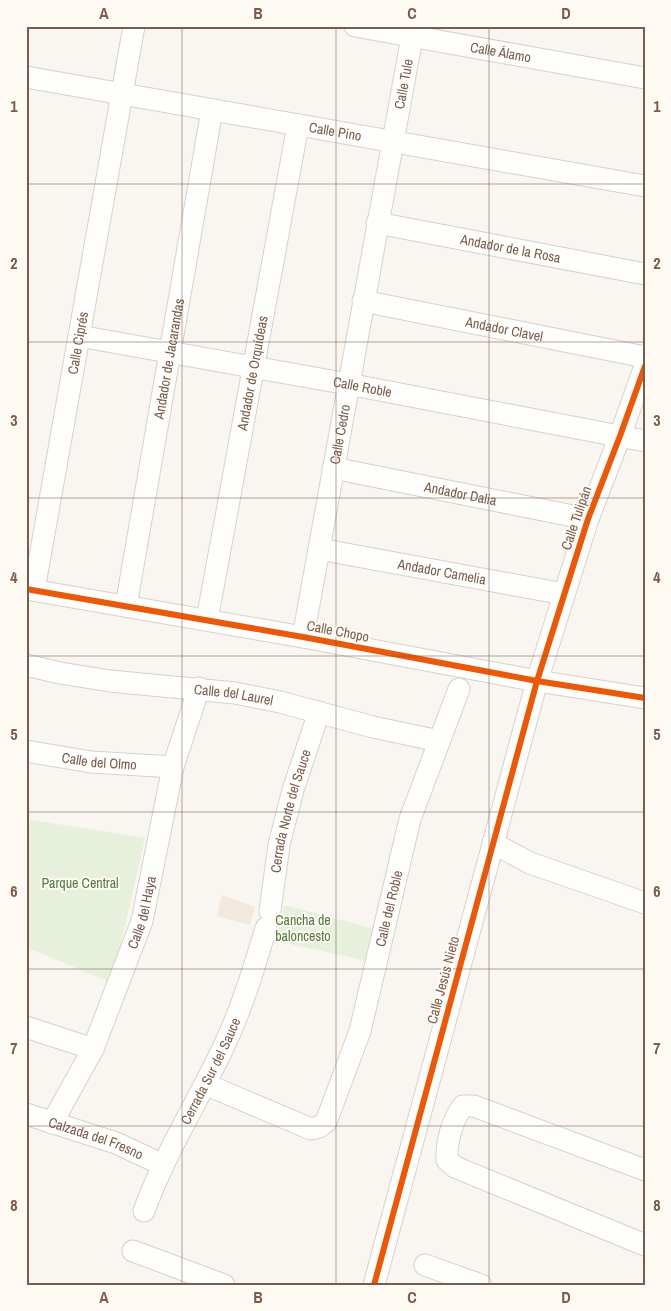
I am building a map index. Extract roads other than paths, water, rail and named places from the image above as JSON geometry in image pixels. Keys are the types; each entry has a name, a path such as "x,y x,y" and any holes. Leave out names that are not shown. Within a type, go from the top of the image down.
{"street":[{"name":"Calle Ciprés","path":"30,589 79,336 134,26"},
{"name":"Calle Álamo","path":"355,26 413,31 645,78"},
{"name":"Calle Tule","path":"392,142 413,31"},
{"name":"Calle Pino","path":"26,78 645,186"},
{"name":"Andador de Jacarandas","path":"126,606 212,110"},
{"name":"Andador de Orquídeas","path":"207,620 298,125"},
{"name":"Calle Cedro","path":"303,637 392,142"},
{"name":"Andador de la Rosa","path":"377,223 645,274"},
{"name":"Andador Clavel","path":"363,301 645,356"},
{"name":"Calle Roble","path":"79,336 348,384 645,441"},
{"name":"Calle Tulipán","path":"537,681 588,519 645,366"},
{"name":"Andador Dalia","path":"333,468 588,519"},
{"name":"Andador Camelia","path":"319,549 564,594"},
{"name":"Calle Chopo","path":"30,589 303,637 537,681 645,698"},
{"name":"Calle del Laurel","path":"26,666 110,681 199,688 244,695 319,712 373,728 439,741"},
{"name":"Calle Jesús Nieto","path":"374,1285 537,681"},
{"name":"Calle del Haya","path":"52,1123 93,1049 142,921 173,767 199,688"},
{"name":"Calle del Roble","path":"206,1084 311,1129 319,1127 326,1122 360,1031 410,819 459,689"},
{"name":"Cerrada Norte del Sauce","path":"268,920 279,845 293,790 319,712"},
{"name":"Calle del Olmo","path":"26,751 91,762 173,767"},
{"path":"493,843 530,863 645,903"},
{"name":"Cerrada Sur del Sauce","path":"144,1211 163,1165 225,1044 246,993 268,920"},
{"path":"26,1027 93,1049"},
{"path":"645,1170 474,1106 462,1106 456,1115 446,1151 447,1160 454,1167 645,1245"},
{"name":"Calzada del Fresno","path":"26,1114 88,1133 163,1165"},
{"path":"133,1251 224,1285"},
{"path":"425,1265 469,1283"}],"park label":[{"name":"Parque Central","path":"80,883"},
{"name":"Cancha de baloncesto","path":"303,928"}]}
